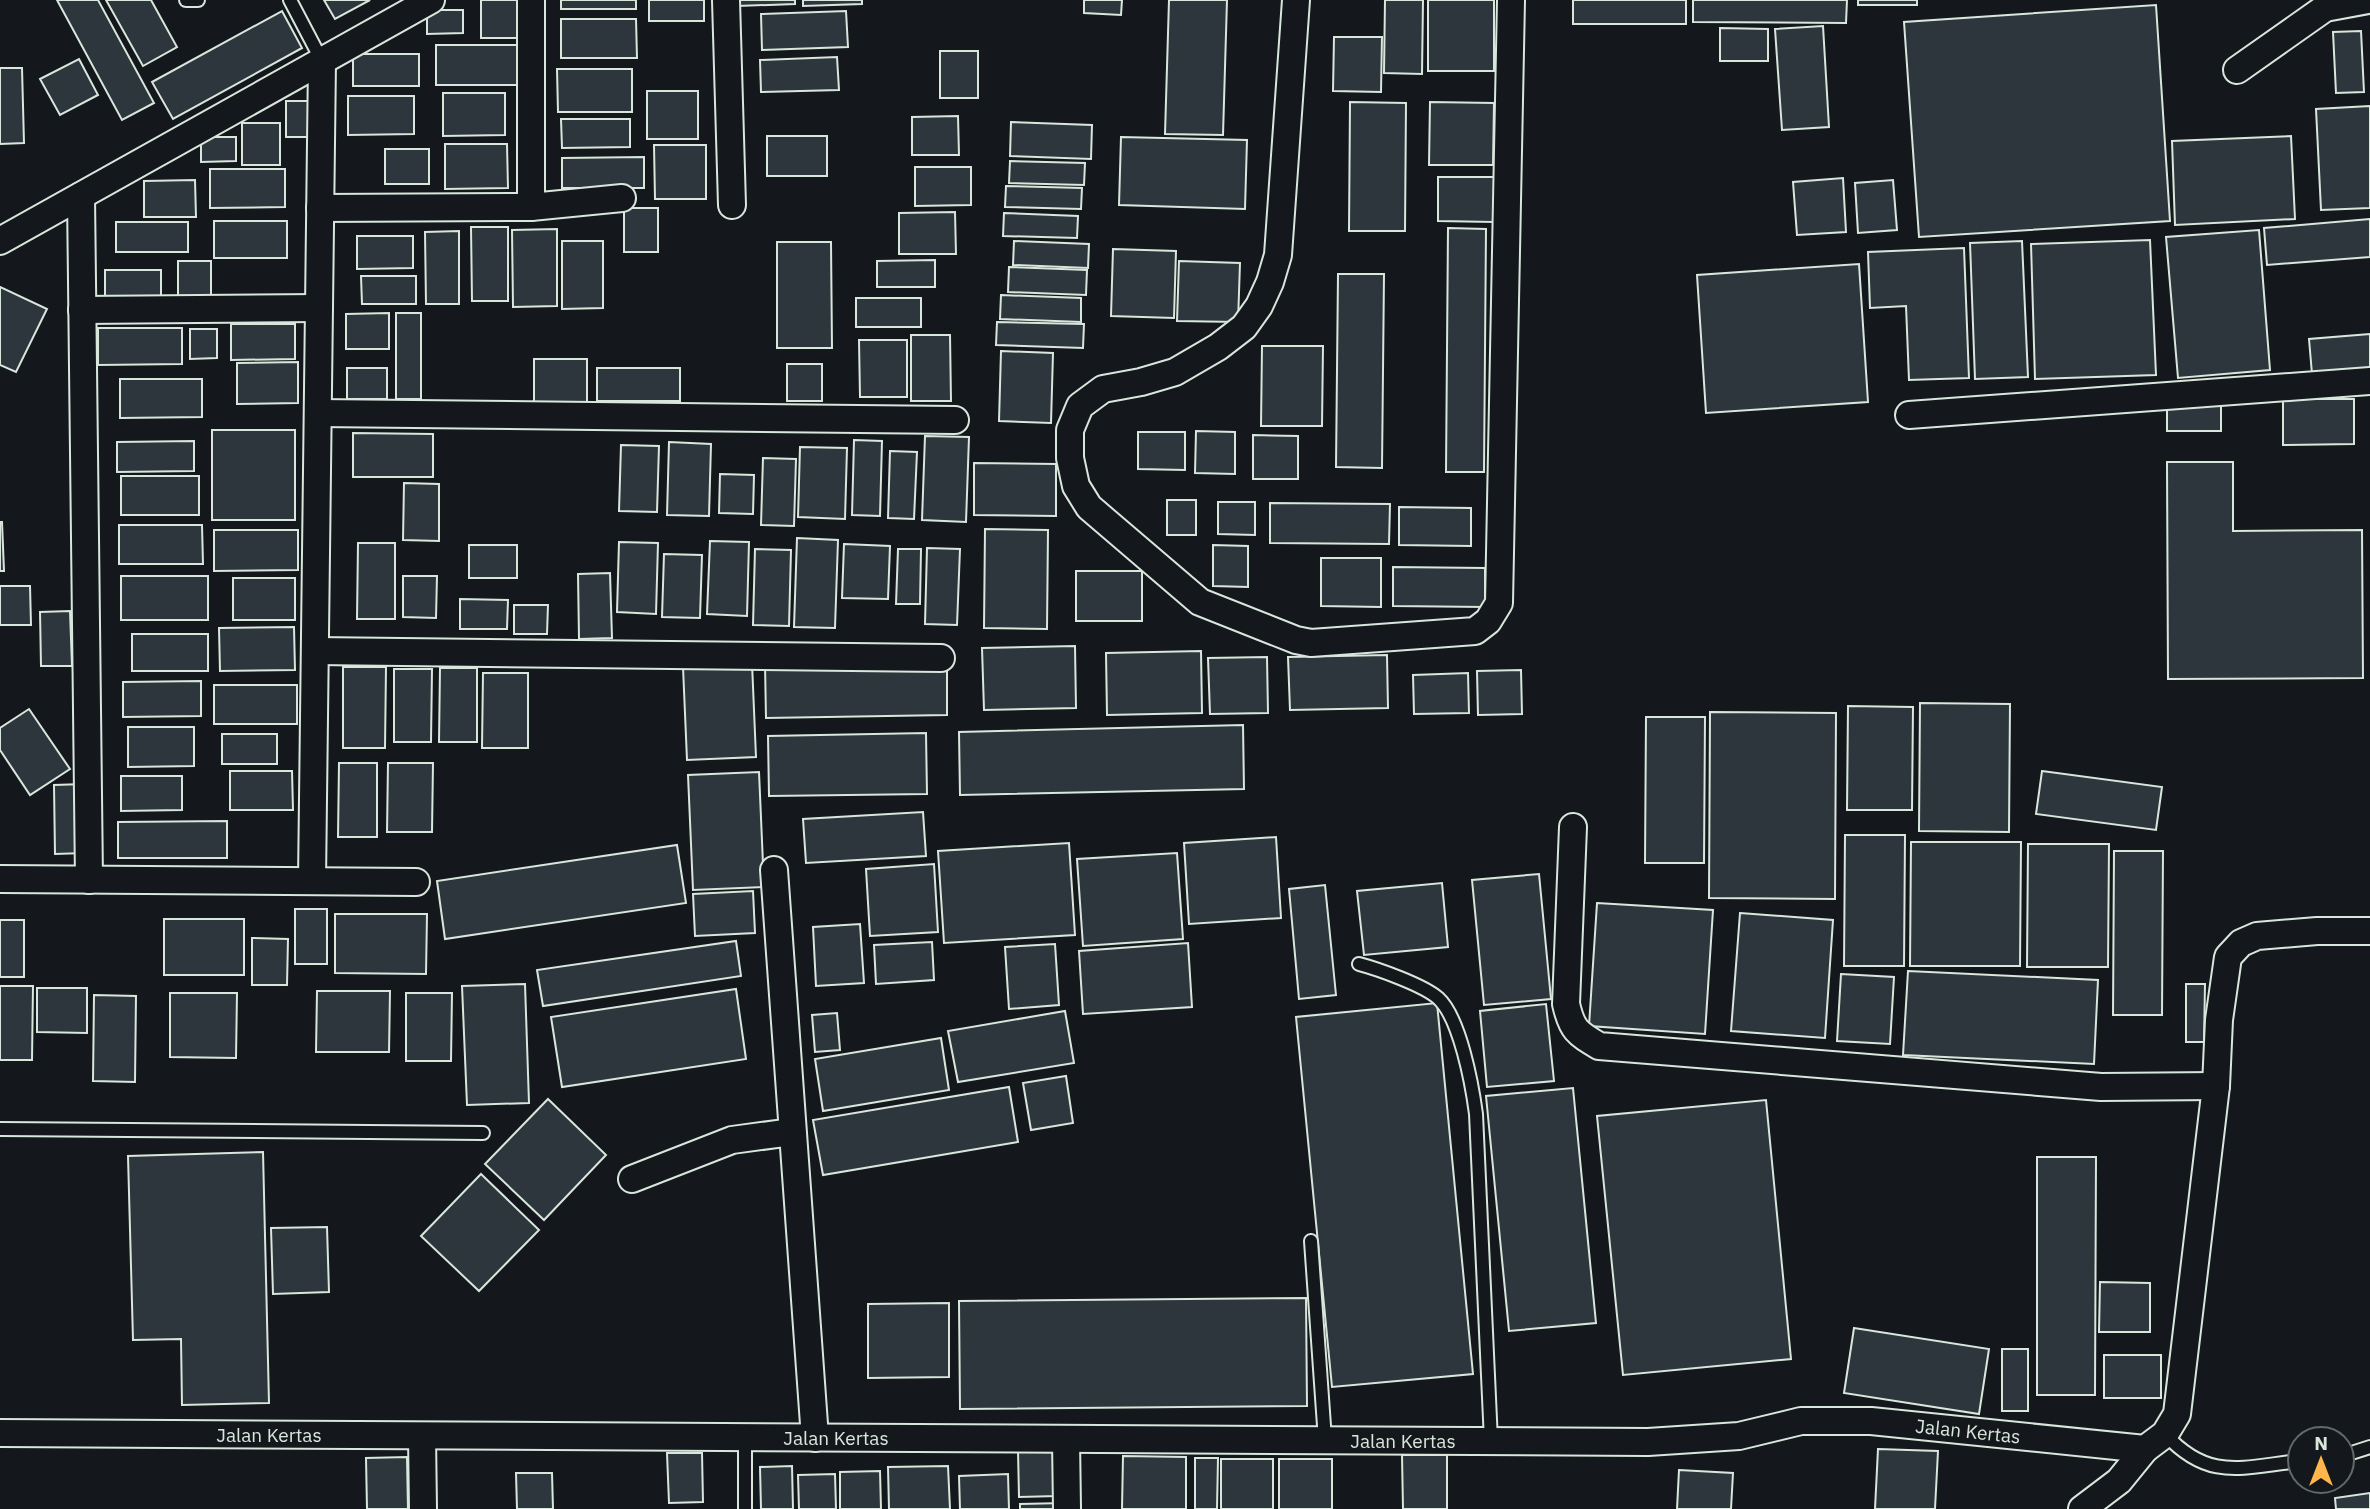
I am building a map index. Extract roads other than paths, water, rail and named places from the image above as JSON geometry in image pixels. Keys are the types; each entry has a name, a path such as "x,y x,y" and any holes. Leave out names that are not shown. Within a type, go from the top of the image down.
{"street":[{"path":"0,242 322,61 390,10 431,0"},
{"path":"531,0 531,207"},
{"path":"726,0 732,205"},
{"path":"1296,0 1279,255 1259,306 1244,327 1218,347 1175,372 1103,389 1080,406 1070,430 1070,458 1076,486 1089,507 1200,602 1296,640 1311,643 1475,631 1488,621 1499,603 1511,0"},
{"path":"2237,70 2325,8 2368,0"},
{"path":"312,881 322,61"},
{"path":"81,196 89,880"},
{"path":"320,208 531,207 622,198"},
{"path":"82,310 319,308"},
{"path":"1909,415 2370,381"},
{"path":"318,413 955,420"},
{"path":"315,651 941,658"},
{"path":"1573,827 1566,1004 1570,1024 1577,1033 1599,1046 2101,1087 2217,1086"},
{"path":"774,870 815,1438"},
{"path":"0,879 416,882"},
{"path":"2082,1509 2119,1481 2177,1414 2217,1086 2219,1020 2228,957 2241,943 2258,936 2317,931 2370,931"},
{"path":"632,1179 732,1140 792,1132"},
{"name":"Jalan Kertas","path":"0,1433 1648,1442 1739,1436 1801,1421 1871,1421 2155,1441"},
{"path":"422,1436 423,1509"},
{"path":"1066,1439 1067,1509"}],"lane":[{"path":"186,0 198,0"},
{"path":"290,0 322,61"},
{"path":"1359,964 1373,967 1437,997 1448,1009 1470,1074 1476,1114 1491,1441"},
{"path":"0,1129 483,1133"},
{"path":"1311,1241 1325,1440"},
{"path":"745,1438 745,1509"},
{"path":"2155,1441 2200,1463 2225,1469 2286,1462"}]}
